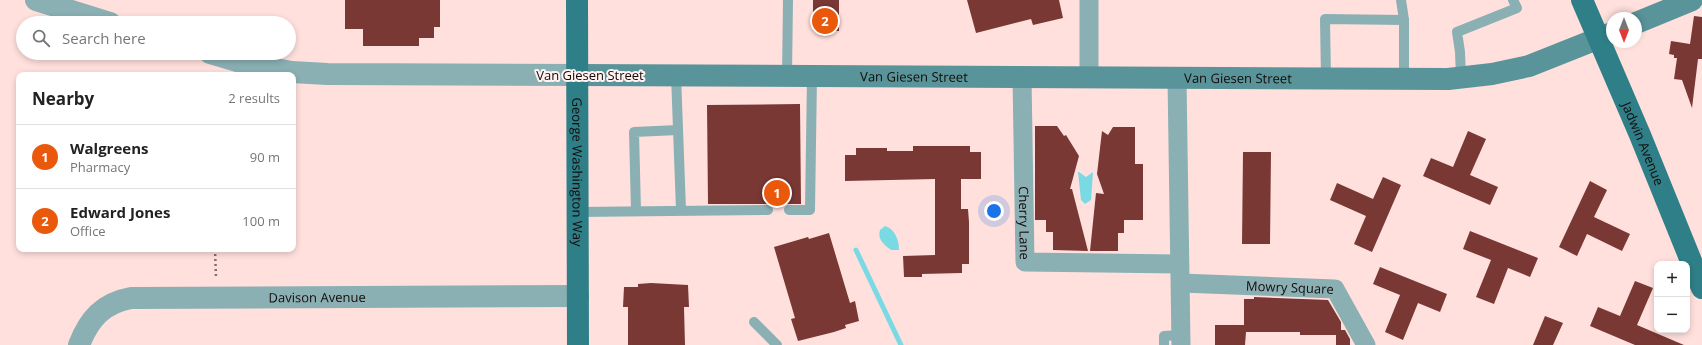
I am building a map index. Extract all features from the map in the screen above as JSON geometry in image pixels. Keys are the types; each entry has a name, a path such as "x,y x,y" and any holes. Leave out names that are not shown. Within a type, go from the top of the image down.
{"main road":[{"name":"George Washington Way","path":"577,0 576,75 578,345"},
{"name":"Jadwin Avenue","path":"1582,0 1606,36"},
{"path":"1642,21 1692,0"},
{"name":"Van Giesen Street","path":"576,75 1461,78 1492,74 1529,66 1606,36"},
{"name":"Jadwin Avenue","path":"1611,48 1702,288"}],"street":[{"path":"36,0 87,16"},
{"path":"1089,0 1089,76"},
{"name":"Van Giesen Street","path":"234,60 247,64 292,72"},
{"name":"Van Giesen Street","path":"296,72 327,74 576,75"},
{"name":"Cherry Lane","path":"1022,77 1025,262 1179,264"},
{"path":"1177,78 1181,340"},
{"name":"Mowry Square","path":"1181,283 1335,289 1366,345"},
{"name":"Davison Avenue","path":"79,345 88,325 93,318 113,304 131,298 578,296"}],"lane":[{"path":"787,76 788,0"},
{"path":"1401,0 1404,20 1404,78"},
{"path":"1461,78 1460,52 1457,32 1517,8 1513,0"},
{"path":"1326,78 1325,19 1404,20"},
{"path":"676,75 681,210"},
{"path":"789,210 810,210 812,76"},
{"path":"636,211 634,132 678,130"},
{"path":"577,212 768,210"},
{"path":"754,322 777,345"},
{"path":"1164,345 1164,336 1181,340"}],"path":[{"path":"215,252 216,283"}],"water":[{"path":"1079,172 1086,177 1093,172 1091,200 1085,204 1081,200"},
{"path":"885,226 896,235 899,250 891,250 880,239 880,230"}],"building":[{"path":"345,0 440,0 440,27 434,27 434,38 419,38 419,46 363,46 363,29 345,29"},
{"path":"813,0 839,0 839,31 816,30 816,16 813,16"},
{"path":"967,0 1059,0 1063,18 1033,25 1031,19 976,33"},
{"path":"1694,16 1702,17 1702,59 1698,59 1692,108 1682,80 1674,79 1677,58 1674,58 1674,55 1669,54 1671,41 1690,44"},
{"path":"800,104 801,204 708,204 707,105"},
{"path":"1035,126 1057,126 1064,136 1066,135 1079,156 1070,189 1072,189 1088,251 1053,250 1053,232 1046,232 1046,220 1035,220"},
{"path":"1113,127 1135,127 1135,164 1143,164 1143,220 1124,220 1124,233 1118,233 1118,251 1090,251 1096,193 1104,194 1097,174 1102,131 1108,135"},
{"path":"1468,131 1486,139 1470,175 1498,187 1490,205 1423,176 1431,158 1453,167"},
{"path":"913,146 970,146 970,152 981,152 981,179 961,179 961,209 968,209 969,222 969,264 962,264 962,273 922,274 922,277 904,277 903,256 935,255 935,179 845,181 845,155 856,155 856,148 887,148 887,151 913,151"},
{"path":"1243,152 1271,152 1270,244 1242,244"},
{"path":"1383,177 1401,185 1372,252 1354,244 1366,216 1330,200 1337,183 1373,199"},
{"path":"1590,181 1607,190 1594,217 1630,234 1622,251 1587,234 1577,256 1559,247"},
{"path":"1470,231 1538,258 1530,277 1508,268 1494,304 1476,297 1491,260 1463,249"},
{"path":"829,233 850,303 855,301 859,321 845,325 846,328 834,332 798,341 791,319 795,318 774,247 808,237 809,239"},
{"path":"1380,267 1447,294 1440,312 1418,303 1403,340 1385,332 1400,295 1373,284"},
{"path":"1635,281 1653,288 1637,325 1684,345 1635,345 1590,326 1598,307 1620,316"},
{"path":"651,283 688,285 689,307 684,307 685,345 628,345 628,307 623,307 624,287 638,287 638,284"},
{"path":"1254,297 1328,300 1341,322 1341,330 1345,330 1350,339 1350,345 1336,345 1336,335 1300,335 1300,332 1246,332 1245,345 1215,345 1215,325 1244,325 1244,299 1254,299"},
{"path":"1545,316 1563,323 1553,345 1533,345"}],"waterway":[{"path":"856,250 901,345"}],"place":[{"name":"Edward Jones","path":"825,21"},
{"name":"Walgreens","path":"777,193"}]}
